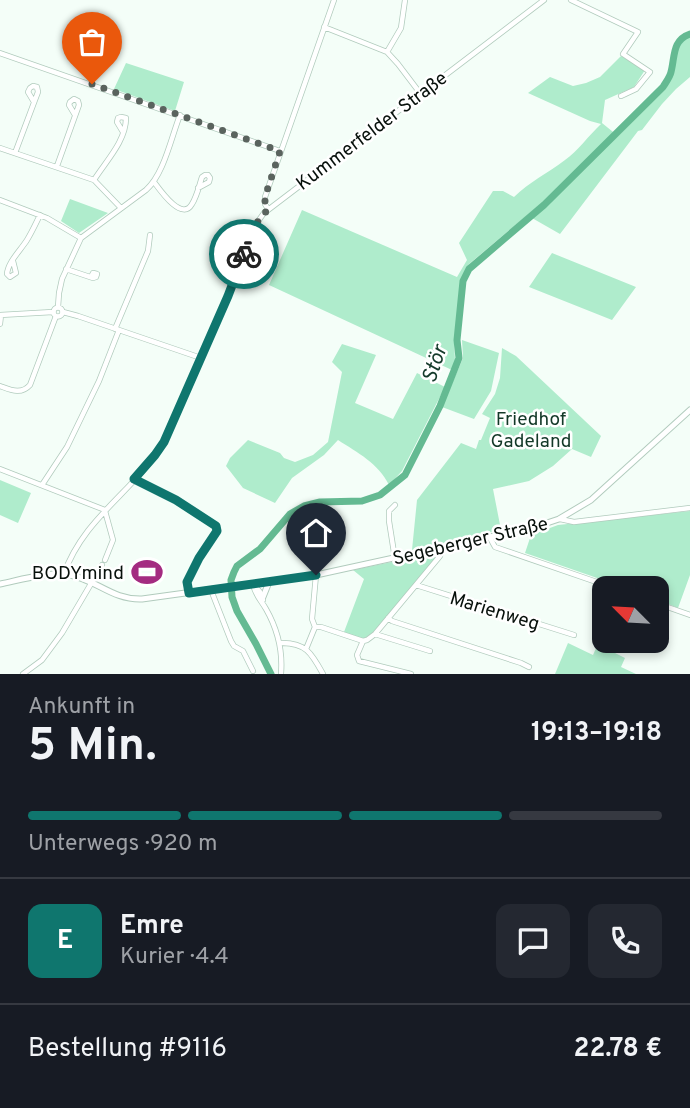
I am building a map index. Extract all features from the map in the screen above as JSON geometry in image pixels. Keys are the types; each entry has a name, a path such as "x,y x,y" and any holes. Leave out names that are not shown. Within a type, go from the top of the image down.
{"main road":[{"name":"Segeberger Straße","path":"0,584 53,574 74,575 132,600 316,575 534,527 559,519 591,500 690,410"},
{"path":"263,601 269,582"}],"street":[{"path":"268,209 265,197 334,0"},
{"path":"387,52 401,28 405,0"},
{"name":"Kummerfelder Straße","path":"64,574 78,544 164,442 228,296 256,224 268,209 544,0"},
{"path":"571,0 639,32 623,54 650,72 636,89 621,96"},
{"path":"324,27 387,52 421,93"},
{"path":"0,53 280,151"},
{"path":"15,153 34,102"},
{"path":"57,167 75,115"},
{"path":"0,386 19,391 30,385 56,312 59,288 81,238 154,182 180,115"},
{"path":"94,180 114,152 123,132"},
{"path":"0,148 94,180 121,208"},
{"path":"154,182 173,205 185,209 192,204 198,188"},
{"path":"0,200 40,215 81,238"},
{"path":"13,261 40,215"},
{"path":"42,485 67,447 99,381 148,251 150,235"},
{"path":"66,269 90,277"},
{"path":"0,324 1,315 56,312 60,316 62,312 201,358"},
{"path":"0,469 105,510 113,540 72,619 47,654 23,674"},
{"path":"134,479 176,500 216,526 217,531 187,582 189,593"},
{"path":"395,505 389,511 389,521 395,559"},
{"path":"559,519 574,522 690,508"},
{"path":"490,538 495,547 592,580"},
{"path":"315,627 367,640 375,634 440,556 443,548"},
{"path":"306,649 315,627 312,619 316,575"},
{"path":"253,584 274,622 282,655 281,674"},
{"name":"Marienweg","path":"416,585 574,635"},
{"path":"212,590 231,641 243,651 253,671"},
{"path":"669,608 690,615"},
{"path":"388,618 529,667"},
{"path":"375,634 430,651"},
{"path":"363,641 357,656 359,660 411,674"},
{"path":"280,643 290,643 306,649 314,657 323,674"}],"green space":[{"path":"690,34 690,77 662,104 642,130 638,131 560,234 532,218 540,212 538,206 469,264 461,279 452,370 269,285 302,210 457,277 467,260 459,243 493,191 503,191 514,197 570,157 601,124 528,93 550,77 573,86 586,83 600,77 621,56 645,70 634,87 605,100 602,123 618,136 666,83 672,70 676,46"},
{"path":"126,63 184,82 175,111 114,89"},
{"path":"70,199 108,213 79,233 61,221"},
{"path":"552,253 636,287 612,320 529,287"},
{"path":"462,340 499,353 491,391 474,419 442,407 463,358"},
{"path":"342,344 376,355 355,403 393,419 417,373 445,387 402,471 389,485 373,465 338,440 324,455 292,478 275,503 243,488 226,466 230,458 248,440 295,462 313,455 328,442 342,372 332,362"},
{"name":"Friedhof Gadeland","path":"502,348 516,356 601,436 591,457 572,449 553,466 529,481 493,489 501,530 412,550 417,500 461,443 476,449 481,440 490,418 482,414 495,394 500,378"},
{"path":"0,480 31,493 18,523 0,515"},
{"path":"690,511 690,575 678,608 669,604 669,576 592,576 525,553 531,535 558,525"},
{"path":"435,553 436,560 375,632 363,639 344,632 364,579 353,570"},
{"path":"568,643 593,655 615,653 625,658 621,667 636,674 555,674"}],"waterway":[{"name":"Stör","path":"271,674 232,597 231,580 237,566 260,549 290,514 304,506 320,502 362,501 380,495 405,475 440,406 459,358 457,340 463,281 469,269 544,205 663,87 670,74 677,45 690,34"}],"way so far":[{"path":"92,84 280,151 265,197 268,209 256,224 244,254"}],"place":[{"name":"BODYmind","path":"147,572"}],"route":[{"path":"244,254 164,442 134,479 176,500 216,526 217,531 187,582 189,593 316,575"}]}
